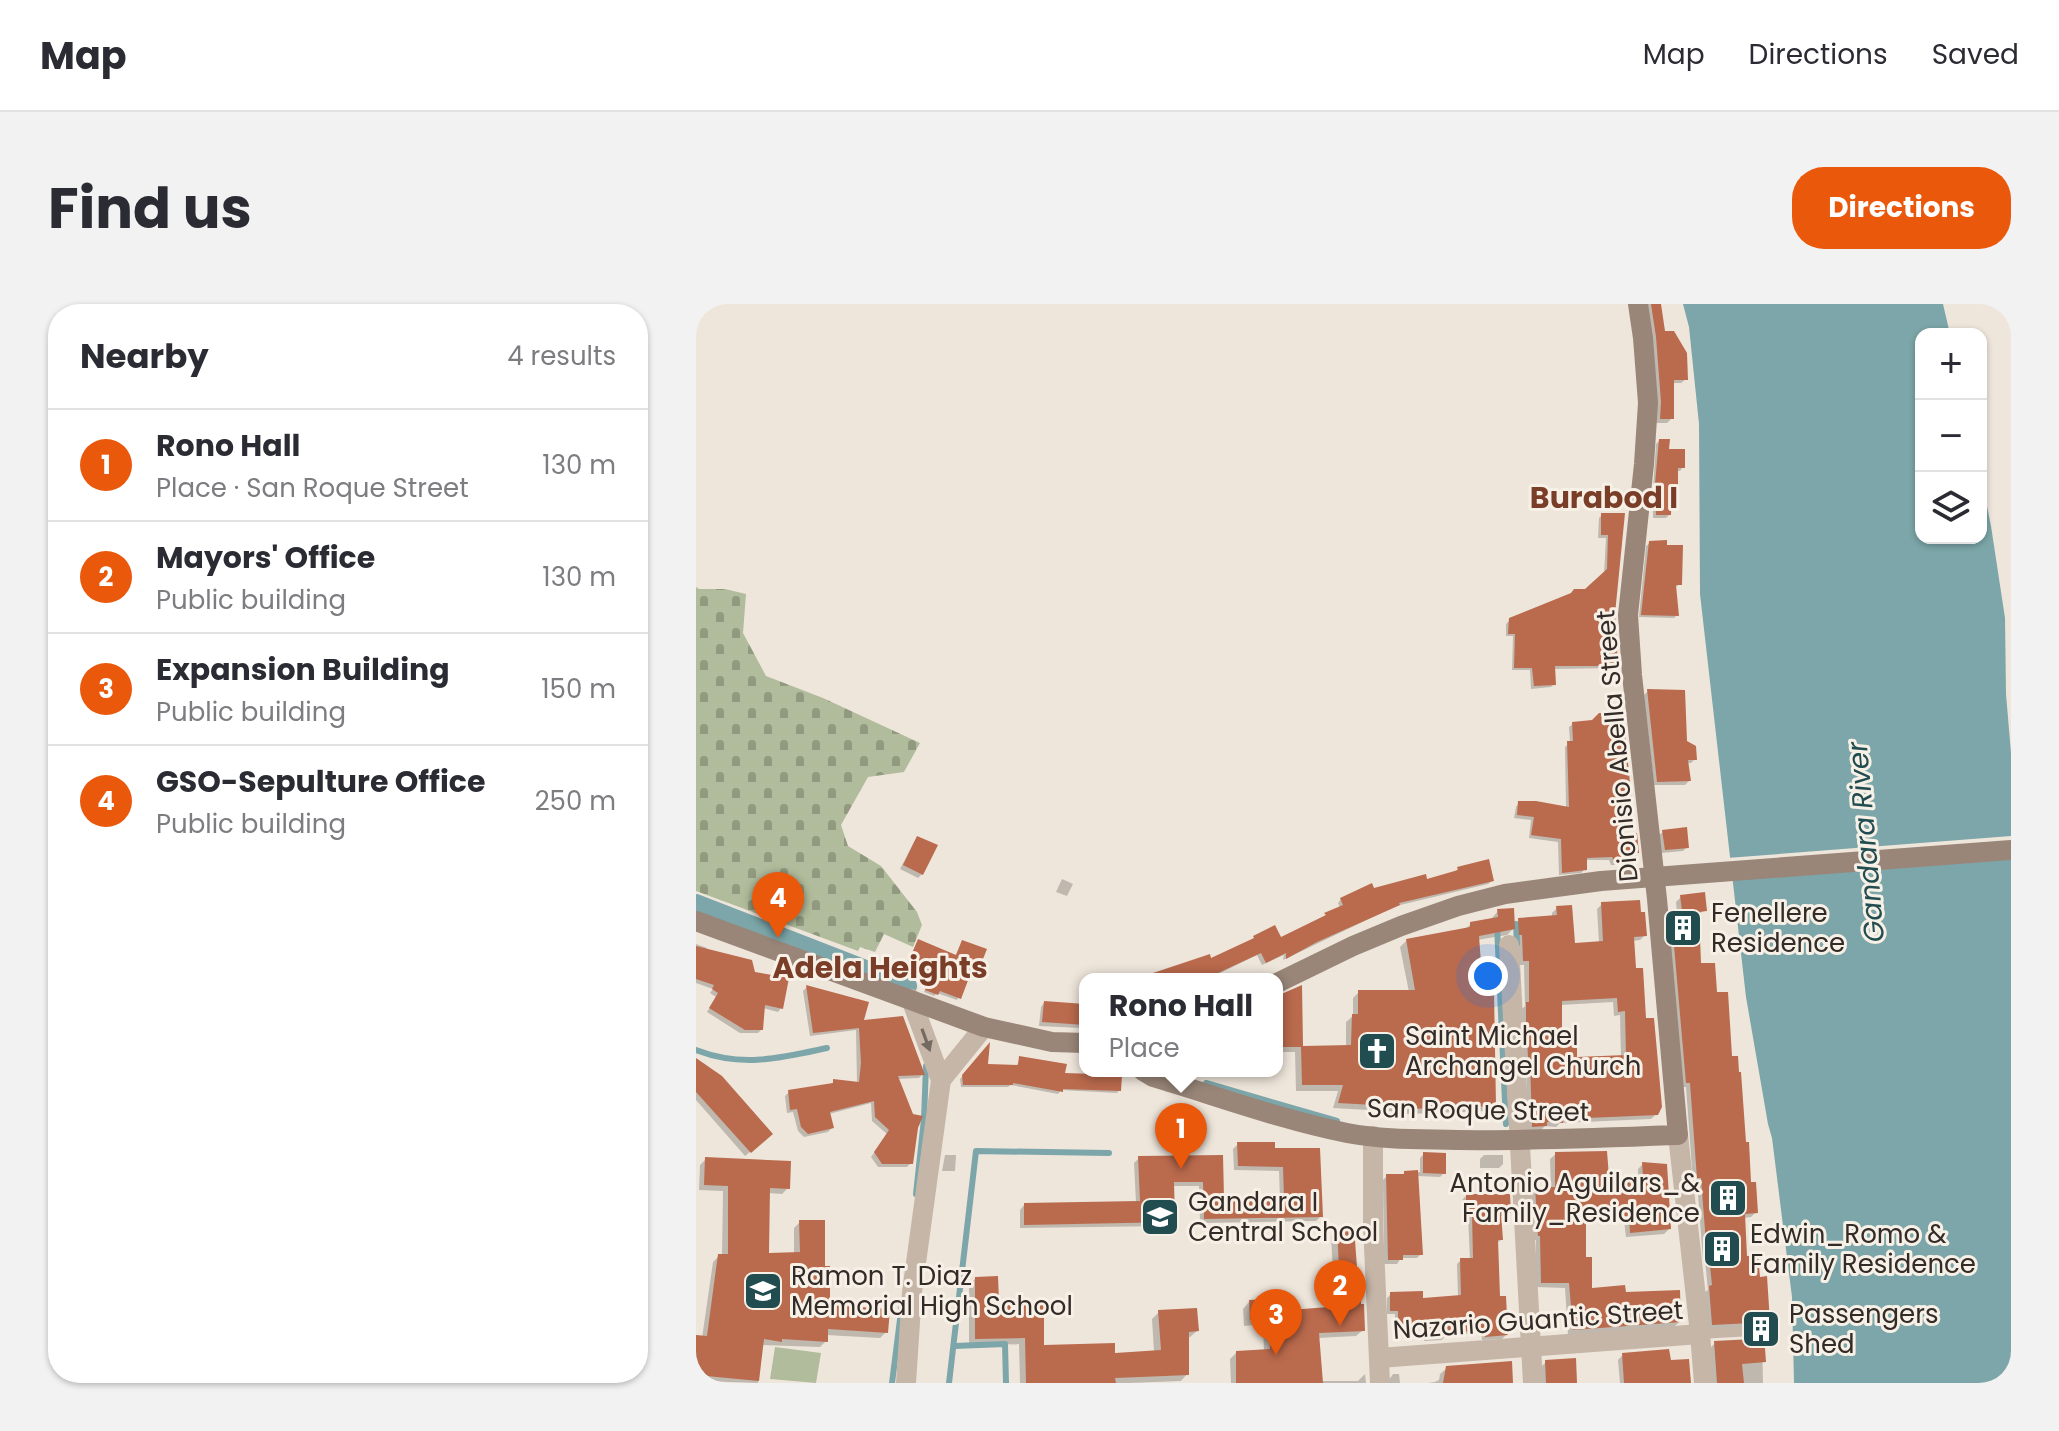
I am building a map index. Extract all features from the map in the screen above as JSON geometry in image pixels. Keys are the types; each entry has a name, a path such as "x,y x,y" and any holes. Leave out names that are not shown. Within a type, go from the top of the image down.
{"main road":[{"name":"Dionisio Abella Street","path":"1638,304 1648,403 1628,615 1678,1135"},
{"path":"1283,980 1401,926 1505,894 1601,881 2011,850"},
{"path":"696,921 984,1027 1052,1042 1079,1043"},
{"name":"San Roque Street","path":"1153,1077 1300,1121 1349,1133 1396,1139 1521,1141 1678,1135"}],"street":[{"path":"1509,945 1533,1383"},
{"path":"906,1383 912,1292 941,1080 911,999"},
{"path":"941,1080 984,1027"},
{"path":"1678,1135 1704,1383"},
{"path":"1373,1136 1373,1224 1380,1383"},
{"name":"Nazario Guantic Street","path":"1379,1358 1700,1334"}],"lane":[{"path":"1700,1334 1752,1331"}],"green space":[{"path":"696,587 746,594 743,633 766,676 823,698 920,743 904,772 868,777 841,825 848,846 881,866 917,912 922,925 913,947 884,934 875,952 860,947 858,951 696,891"},
{"path":"775,1347 821,1353 816,1383 770,1379"}],"water":[{"name":"Gandara River","path":"1683,304 1943,304 1949,328 1915,328 1915,544 1987,544 1987,506 2005,618 2011,753 2011,1383 1794,1383 1792,1297 1772,1138 1746,997 1700,594 1699,424 1689,327"}],"pier":[{"path":"2011,836 2011,858 1729,880 1727,858"}],"building":[{"path":"1651,304 1661,304 1665,331 1674,331 1687,353 1688,380 1674,380 1674,419 1660,419 1656,337"},
{"path":"1659,439 1670,439 1669,449 1685,449 1685,468 1678,468 1678,487 1672,487 1671,515 1656,515"},
{"path":"1601,513 1625,513 1615,614 1618,666 1555,666 1556,685 1534,686 1532,668 1514,668 1515,634 1508,634 1509,618 1571,593 1574,589 1585,589 1607,569 1608,535 1601,535"},
{"path":"1667,540 1667,545 1683,545 1682,585 1676,585 1679,616 1641,615 1649,541"},
{"path":"1647,689 1685,690 1687,741 1696,746 1697,760 1688,760 1691,781 1657,782"},
{"path":"1599,713 1623,713 1632,803 1618,805 1623,834 1637,833 1639,853 1636,853 1636,862 1615,863 1612,857 1587,858 1587,870 1562,873 1561,839 1531,835 1534,817 1517,815 1518,801 1569,807 1567,741 1573,741 1572,722 1592,720"},
{"path":"1687,827 1689,848 1665,850 1662,830"},
{"path":"917,836 938,845 923,875 903,865"},
{"path":"1489,859 1494,881 1399,903 1286,959 1286,953 1266,963 1261,953 1218,973 1153,973 1210,954 1211,958 1275,925 1281,937 1343,905 1340,898 1372,883 1374,888 1426,874 1427,879 1458,870 1457,867"},
{"path":"1705,892 1707,911 1699,912 1701,963 1715,963 1717,992 1728,992 1732,1056 1738,1056 1751,1182 1756,1182 1758,1213 1745,1214 1747,1256 1758,1255 1760,1277 1767,1276 1770,1322 1766,1322 1767,1334 1764,1334 1766,1362 1742,1364 1744,1383 1717,1383 1714,1341 1753,1339 1760,1330 1752,1323 1712,1325 1709,1286 1712,1285 1701,1178 1697,1178 1690,1083 1686,1083 1671,911 1682,911 1680,895"},
{"path":"1640,900 1641,912 1645,912 1647,936 1634,937 1636,968 1643,968 1646,1018 1654,1018 1662,1107 1658,1115 1563,1119 1563,1123 1547,1122 1547,1126 1532,1127 1526,1021 1529,961 1523,961 1518,918 1557,915 1556,906 1572,905 1575,943 1603,941 1601,902","holes":["1617,998 1618,1012 1625,1011 1626,1055 1577,1057 1577,1032 1562,1033 1562,1001"]},
{"path":"1514,908 1515,929 1479,936 1483,990 1494,990 1496,1106 1410,1109 1338,1103 1343,1085 1302,1085 1301,1047 1283,1047 1283,993 1302,985 1303,1046 1351,1045 1352,1014 1358,1014 1358,990 1415,990 1406,939 1470,927 1470,922 1498,917 1497,909"},
{"path":"918,939 956,955 962,940 987,949 981,964 975,962 961,999 940,991 938,995 925,990 928,981 905,970"},
{"path":"696,946 752,960 755,972 789,978 783,1009 765,1005 763,1030 745,1030 709,1008 718,993 712,989 714,985 696,979"},
{"path":"806,985 869,1002 864,1020 903,1016 925,1075 898,1076 913,1114 923,1116 918,1128 913,1164 882,1164 874,1152 889,1130 875,1117 874,1101 830,1112 834,1128 808,1134 801,1127 797,1109 790,1110 788,1090 833,1083 833,1079 859,1082 859,1028 813,1033"},
{"path":"1044,1001 1079,1004 1079,1025 1042,1022"},
{"path":"990,1042 988,1064 1018,1065 1019,1056 1067,1064 1065,1073 1079,1073 1079,1077 1122,1077 1121,1091 1063,1089 1063,1092 1013,1083 963,1085 962,1075"},
{"path":"696,1058 722,1076 773,1134 751,1153 696,1092"},
{"path":"1237,1142 1275,1142 1275,1148 1320,1148 1323,1217 1204,1219 1203,1182 1174,1182 1175,1222 1024,1225 1024,1203 1140,1201 1138,1156 1223,1155 1224,1198 1284,1197 1283,1167 1238,1166"},
{"path":"1607,1151 1609,1177 1643,1176 1642,1162 1667,1164 1671,1229 1630,1233 1629,1216 1586,1216 1586,1257 1592,1257 1592,1288 1625,1285 1626,1292 1680,1290 1681,1322 1573,1330 1569,1283 1541,1283 1535,1187 1555,1187 1555,1152"},
{"path":"1423,1152 1446,1153 1446,1174 1423,1173"},
{"path":"705,1157 791,1161 790,1189 770,1188 769,1253 800,1252 799,1220 825,1220 825,1266 830,1266 830,1305 890,1309 888,1333 828,1329 828,1342 764,1339 759,1381 696,1375 696,1335 707,1336 718,1254 728,1254 728,1186 704,1185"},
{"path":"1418,1170 1423,1255 1403,1255 1403,1260 1388,1260 1386,1174"},
{"path":"1466,1194 1510,1194 1511,1213 1501,1213 1503,1240 1498,1240 1500,1296 1506,1296 1508,1335 1485,1337 1484,1330 1428,1338 1427,1325 1398,1325 1398,1311 1390,1311 1390,1292 1423,1291 1423,1298 1461,1295 1460,1258 1473,1258 1472,1213 1466,1213"},
{"path":"1354,1227 1365,1331 1319,1333 1323,1383 1236,1383 1236,1351 1270,1349 1269,1319 1250,1320 1249,1300 1289,1298 1290,1310 1341,1306 1337,1228"},
{"path":"998,1276 999,1302 1044,1302 1044,1345 1115,1343 1115,1353 1161,1350 1158,1310 1197,1308 1199,1331 1189,1332 1189,1375 1115,1378 1116,1383 1026,1383 1025,1338 975,1339 975,1277"},
{"path":"1669,1349 1671,1360 1689,1359 1691,1383 1624,1383 1622,1353"},
{"path":"1576,1358 1577,1383 1546,1383 1545,1360"},
{"path":"1512,1361 1513,1383 1443,1383 1446,1366"}],"waterway":[{"path":"696,904 907,986"},
{"path":"1516,924 1517,944"},
{"path":"1497,925 1506,1124"},
{"path":"696,1050 730,1059 762,1060 827,1048"},
{"path":"916,1194 926,1066"},
{"path":"1206,1083 1337,1121"},
{"path":"949,1383 976,1151 1109,1153"},
{"path":"892,1383 902,1304"},
{"path":"954,1346 1005,1344 1006,1383"}],"place":[{"name":"Fenellere Residence","path":"1683,928"},
{"name":"GSO-Sepulture Office","path":"778,938"},
{"name":"Saint Michael Archangel Church","path":"1377,1051"},
{"name":"Rono Hall","path":"1181,1169"},
{"name":"Antonio Aguilars_& Family_Residence","path":"1728,1198"},
{"name":"Gandara I Central School","path":"1160,1217"},
{"name":"Edwin_Romo & Family Residence","path":"1722,1249"},
{"name":"Ramon T. Diaz Memorial High School","path":"763,1291"},
{"name":"Mayors' Office","path":"1340,1326"},
{"name":"Passengers Shed","path":"1761,1329"},
{"name":"Expansion Building","path":"1276,1355"}],"district":[{"name":"Burabod I","path":"1604,497"},
{"name":"Adela Heights","path":"880,967"}]}
